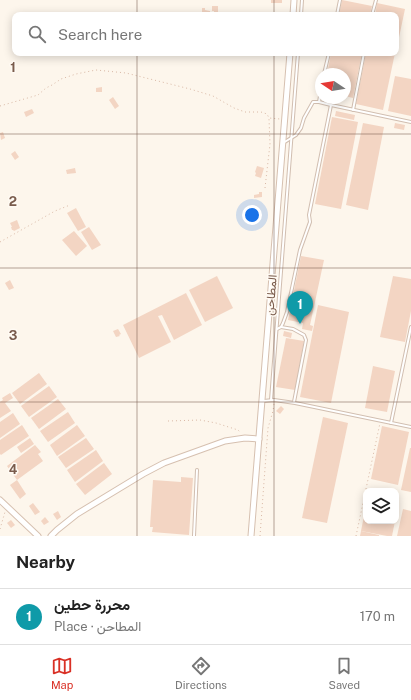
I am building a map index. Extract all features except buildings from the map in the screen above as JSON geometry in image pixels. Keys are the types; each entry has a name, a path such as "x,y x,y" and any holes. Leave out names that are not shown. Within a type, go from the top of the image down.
{"main road":[{"path":"293,12 294,0"},
{"name":"المطاحن","path":"251,536 290,56"},
{"path":"51,536 77,514 164,463 225,441 245,438 259,439"},
{"path":"0,500 38,536"}],"lane":[{"path":"300,12 302,0"},
{"path":"338,12 340,0"},
{"path":"373,12 376,0"},
{"path":"271,400 298,56"},
{"path":"325,68 328,56"},
{"path":"353,110 363,56"},
{"path":"282,144 296,135 301,128 304,118 313,102 315,102"},
{"path":"327,104 411,122"},
{"path":"276,331 283,323 300,250 310,222 309,215 331,105"},
{"path":"281,327 299,332 304,335 306,340 294,402"},
{"path":"391,423 411,327"},
{"path":"262,402 271,400 294,402 411,427"},
{"path":"194,536 197,470"}],"path":[{"path":"0,106 38,95 61,79 96,70 126,73 213,96 234,108 245,112 261,112 266,114 269,118 270,144 265,188"},
{"path":"269,118 285,120"},
{"path":"0,242 55,211 70,205"},
{"path":"260,536 268,428 273,411 274,400"},
{"path":"168,421 200,420 216,423 238,430 245,438"},
{"path":"356,536 381,421"},
{"path":"0,529 6,506"}],"place":[{"name":"محررة حطين","path":"300,324"}]}
